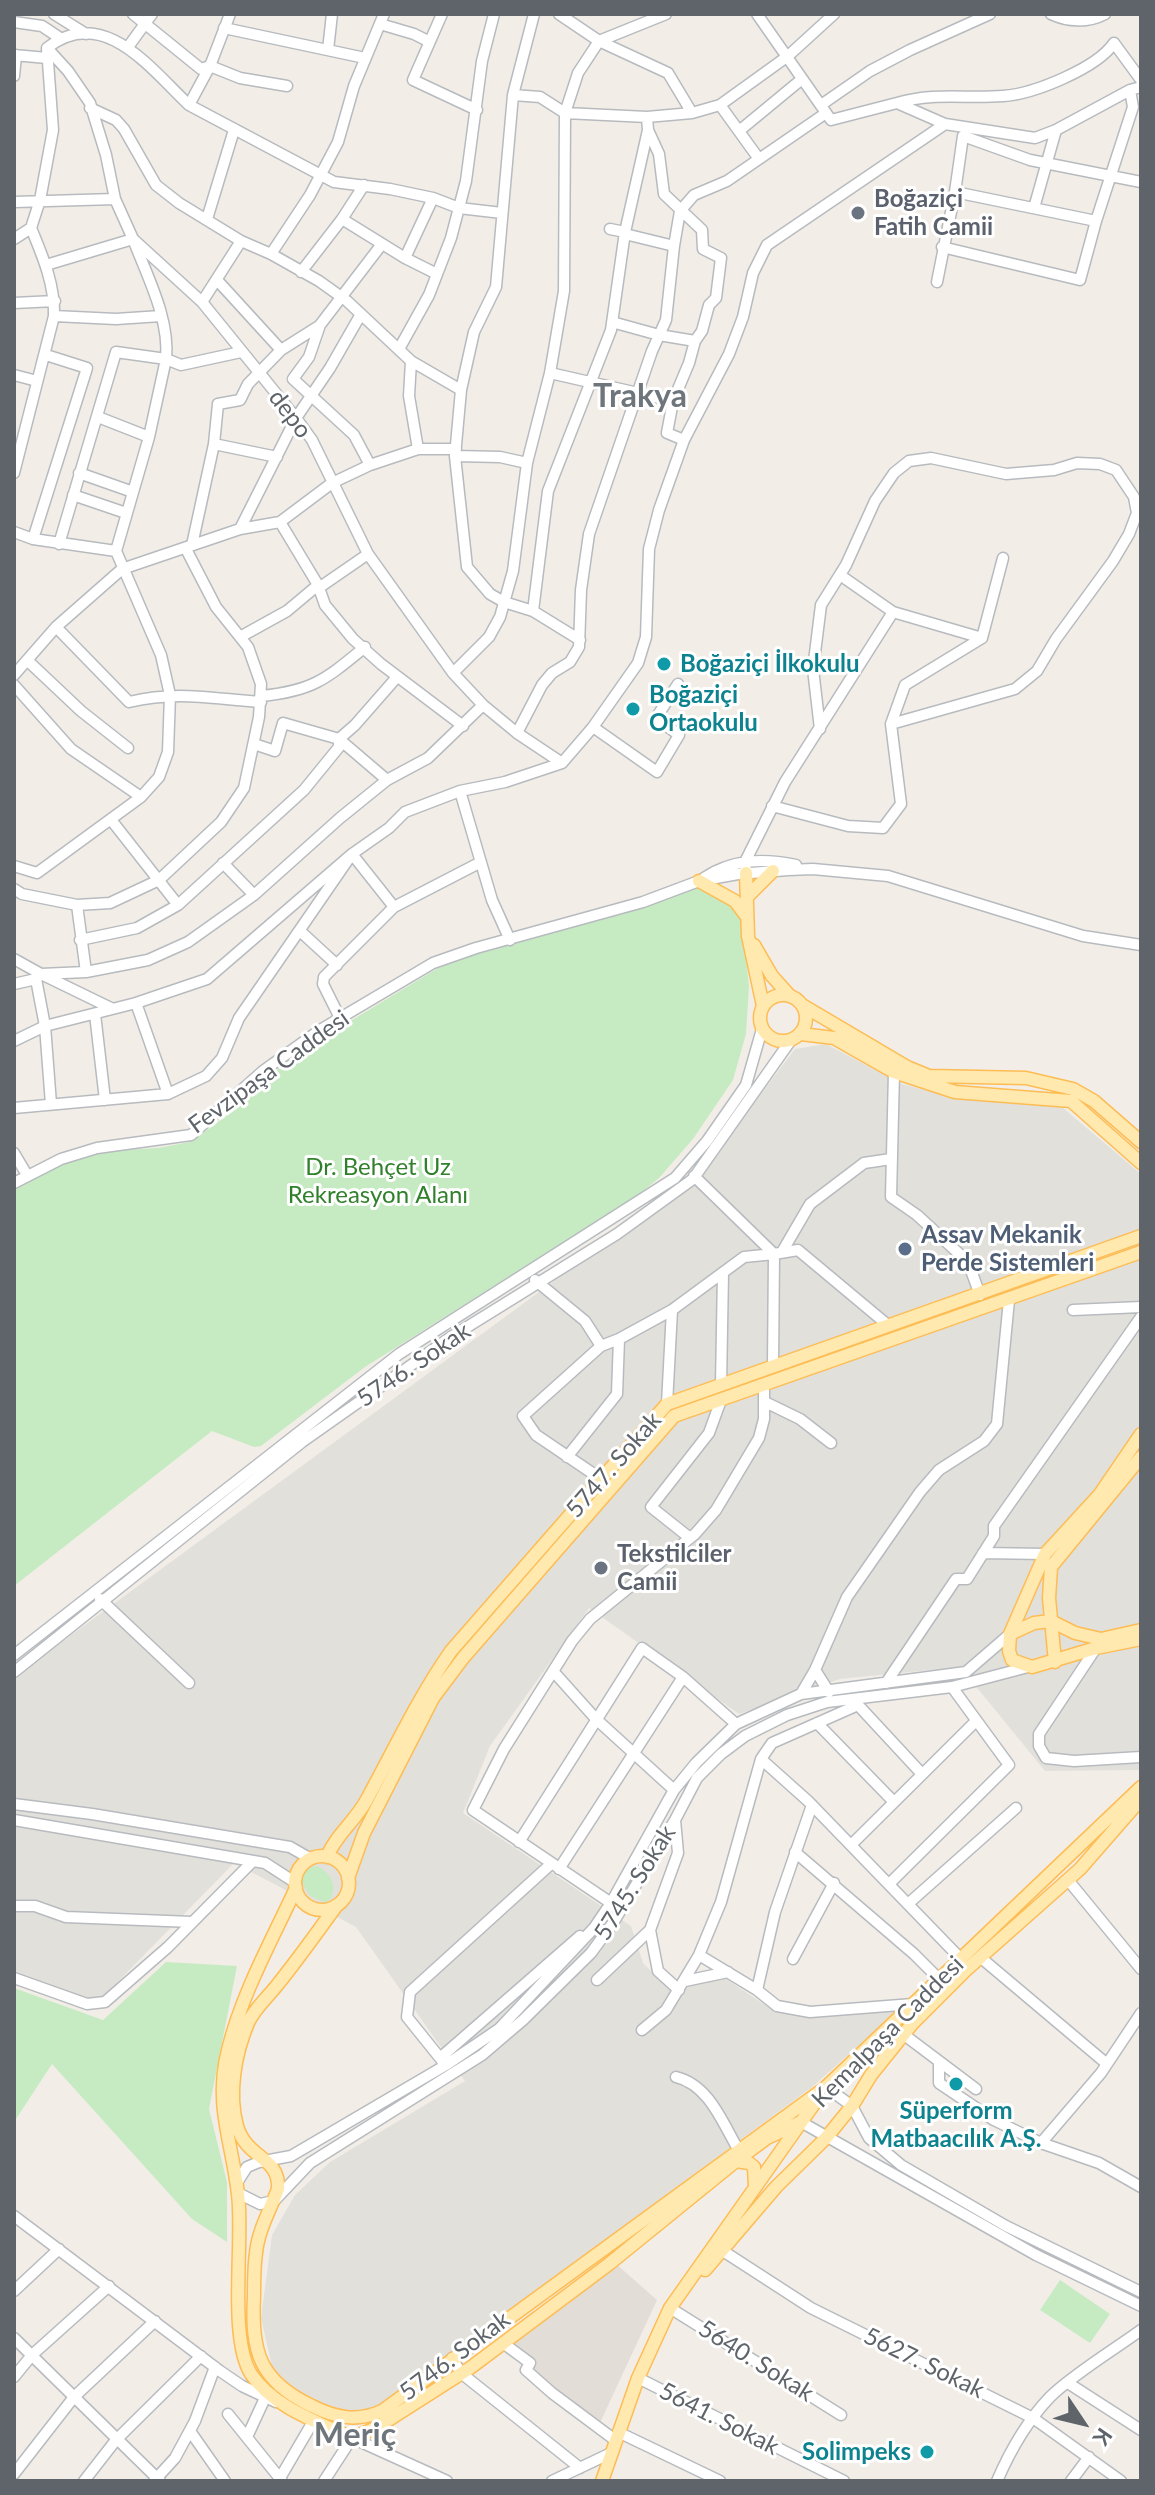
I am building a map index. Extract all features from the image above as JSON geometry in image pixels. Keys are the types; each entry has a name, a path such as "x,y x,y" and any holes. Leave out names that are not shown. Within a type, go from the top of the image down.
{"main road":[{"path":"745,868 748,936 763,1006"},
{"path":"747,897 773,871"},
{"path":"699,881 735,901 748,918"},
{"path":"748,936 772,976 790,996 907,1067 929,1076 1026,1078 1073,1089 1094,1101 1141,1142"},
{"path":"790,996 775,996 763,1006 760,1014 762,1029 771,1039 784,1042 796,1037 834,1038 894,1072 955,1092 1071,1101 1141,1163"},
{"path":"796,1037 806,1019 802,1005"},
{"name":"5747. Sokak","path":"327,1857 331,1846 364,1804 424,1690 451,1651 667,1404 1141,1236"},
{"name":"5747. Sokak","path":"348,1878 364,1833 433,1698 463,1658 674,1416 1141,1252"},
{"path":"1141,1434 1100,1494 1045,1554 1010,1634 1009,1651 1012,1660 1028,1667 1141,1639"},
{"path":"1055,1662 1051,1567 1141,1457"},
{"path":"1010,1634 1034,1623 1051,1621 1075,1633 1101,1639 1141,1630"},
{"name":"Kemalpaşa Caddesi","path":"602,2481 638,2378 670,2308 826,2087 1141,1787"},
{"name":"Kemalpaşa Caddesi","path":"670,2308 776,2187 826,2138 903,2034 980,1957 1068,1880 1141,1799"},
{"path":"268,2162 244,2144 237,2126 233,2098 237,2058 249,2020 347,1893 348,1878 341,1864 327,1857 311,1859 299,1870 296,1885 248,1992 228,2051 222,2097 225,2133 237,2188 240,2346 251,2374 272,2396 289,2408 352,2438"},
{"path":"296,1885 299,1896 312,1908 320,1910 337,1905"},
{"name":"5746. Sokak","path":"268,2162 279,2180 256,2251 252,2331 257,2354 279,2387 326,2414 352,2419 367,2418 382,2411 737,2155 826,2087"},
{"name":"5746. Sokak","path":"352,2438 376,2428 503,2343 609,2264 737,2155 801,2122"},
{"path":"737,2155 754,2167 755,2189"}],"street":[{"path":"54,14 86,34"},
{"path":"133,14 201,69 210,66 240,78 287,86"},
{"path":"128,47 147,25 152,14"},
{"path":"189,105 210,66 230,14"},
{"path":"328,50 332,14"},
{"path":"442,14 413,80 477,110"},
{"path":"399,349 429,295 451,238 466,181 482,61 494,14"},
{"path":"534,14 513,95 496,287 474,332 461,390 455,452 467,567 490,594 533,611 580,640"},
{"path":"559,14 599,41 668,73 692,113"},
{"path":"453,673 489,637 500,617 518,543 527,463 550,373 564,291 565,113 578,73 599,41 666,14"},
{"path":"757,14 831,120 923,96 1006,96 1068,76 1107,53 1114,43 1141,80"},
{"path":"513,95 540,97 565,113 647,117 692,113 720,105 788,56 834,14"},
{"path":"517,733 542,685 552,673 570,662 580,640 581,590 589,534 666,320 680,211 694,195 727,181 759,159 883,64 990,14"},
{"path":"1051,14 1065,21 1105,14"},
{"path":"271,254 320,177 338,142 354,86 382,19 428,41"},
{"path":"14,22 42,26 60,38"},
{"path":"224,28 365,58"},
{"path":"14,239 31,228 40,200 53,130 47,53 60,38 86,34 109,35 128,47 189,105 320,177 433,198 459,208 502,213"},
{"path":"14,76 15,55 47,53"},
{"name":"depo","path":"47,53 68,71 90,103 115,199 133,239 202,302 296,418 312,440 368,554 453,673 483,705 517,733 562,763"},
{"path":"739,131 802,79"},
{"path":"897,103 945,124 1035,138 1135,88 1137,110 1096,221 1080,280 942,247"},
{"path":"720,105 759,159"},
{"path":"90,108 116,120 124,129 156,185 241,241 271,254 343,298 411,361 461,390"},
{"path":"533,611 548,491 593,382 612,322 625,233 648,130 647,117"},
{"path":"14,1041 45,1026 136,1003 207,979 405,812 460,791 505,782 562,763 593,727 638,663 646,637 649,549 684,440 729,354 743,317 753,273 767,245 945,124"},
{"path":"207,219 234,130"},
{"path":"648,130 659,154 664,194 702,230 703,249 721,258 716,298 709,305 702,331 695,341 673,401 667,433 684,440"},
{"path":"1034,208 1056,130"},
{"path":"937,282 963,136 1030,160 1141,182"},
{"path":"301,272 364,185"},
{"path":"955,192 1096,221"},
{"path":"405,258 433,198"},
{"path":"14,202 115,199"},
{"path":"342,219 437,274"},
{"path":"14,473 54,316 55,301 46,265 31,228"},
{"path":"610,229 674,246"},
{"path":"14,866 37,873 112,821 159,777 168,752 170,695 161,655 116,551 149,437 166,359 167,346 161,316 133,239 46,265"},
{"path":"202,302 241,241"},
{"path":"14,889 22,894 77,905 110,903 159,880 221,822 244,788 254,744 261,684 248,647 216,607 189,547 214,444 218,404 240,400 248,384 281,350 320,325 382,244"},
{"path":"217,280 281,350"},
{"path":"14,303 55,301"},
{"path":"240,529 296,418 361,314"},
{"path":"54,316 116,319 161,316"},
{"path":"612,322 695,341"},
{"path":"320,325 309,357 293,379 354,435 370,465"},
{"path":"59,544 116,352 166,359 181,365 241,352"},
{"path":"33,539 87,368 46,355"},
{"path":"411,361 409,396 418,449"},
{"path":"550,373 673,401"},
{"path":"14,375 37,381"},
{"path":"98,417 149,437"},
{"path":"214,444 277,457"},
{"path":"14,675 56,627 122,569 240,529 280,522 332,483 370,465 418,449 500,457 527,463"},
{"path":"820,729 813,669 821,605 840,575 875,501 894,473 909,461 931,458 1006,474 1054,470 1077,463 1100,464 1116,470 1134,497 1137,513 1129,534 1037,671 1015,689 891,724"},
{"path":"79,473 133,492"},
{"path":"73,495 126,513"},
{"path":"280,522 318,585 325,605 353,639 397,677 463,726"},
{"path":"14,532 59,544 116,551"},
{"path":"240,637 287,611 318,585 323,585 368,554"},
{"path":"772,806 848,826 883,828 901,804 891,724 905,685 982,638 1003,558"},
{"path":"840,575 893,612 982,638"},
{"path":"745,868 772,806 893,612"},
{"path":"56,627 129,702 170,695 261,699 305,689 324,680 365,647"},
{"path":"28,661 81,711 128,748"},
{"path":"80,940 137,928 178,905 304,790 339,747 339,739 397,677"},
{"path":"593,727 657,772 679,735 656,718 678,684"},
{"path":"14,685 71,749 141,797"},
{"path":"14,984 38,977 148,960 188,942 254,895 387,780 428,758 483,705"},
{"path":"254,744 275,751 283,723 339,739 387,780"},
{"path":"460,791 492,900 510,940"},
{"path":"112,821 178,905"},
{"path":"352,854 394,907"},
{"path":"14,1108 168,1094 206,1076 222,1058 239,1018 352,854"},
{"path":"340,1018 322,981 394,907 481,862"},
{"path":"223,863 254,895"},
{"path":"745,868 791,864 888,876 1083,936 1141,945"},
{"path":"745,868 773,871 813,869"},
{"name":"Fevzipaşa Caddesi","path":"14,1183 61,1159 97,1148 191,1135 263,1071 340,1018 433,963 643,902 745,868"},
{"path":"77,905 86,972"},
{"path":"300,931 337,965"},
{"path":"14,959 38,977 111,1008"},
{"path":"38,977 51,1104"},
{"path":"136,1003 168,1094"},
{"path":"95,1014 105,1100"},
{"name":"5746. Sokak","path":"14,1655 399,1354 675,1178 689,1164 746,1085 762,1029"},
{"name":"5746. Sokak","path":"14,1672 302,1442 451,1337 617,1234 694,1176 796,1037"},
{"path":"894,1072 891,1197 917,1215 968,1262 980,1295"},
{"path":"14,1153 27,1175"},
{"path":"773,1365 778,1253 810,1204 864,1163 891,1159"},
{"path":"694,1176 778,1253"},
{"path":"601,1479 536,1435 523,1416 601,1346 672,1310 744,1257 798,1250 889,1326"},
{"path":"529,1271 538,1283 585,1321 601,1346"},
{"path":"721,1385 723,1273"},
{"path":"801,1694 847,1597 920,1492 939,1470 984,1441 997,1424 1009,1300"},
{"path":"1073,1310 1141,1307"},
{"path":"667,1404 672,1310"},
{"path":"886,1683 956,1579 967,1579 994,1536 994,1526 1141,1317"},
{"path":"567,1457 617,1394 619,1339"},
{"path":"611,1903 473,1810 504,1749 590,1619 690,1538 716,1510 759,1438 765,1402 764,1385"},
{"path":"690,1538 651,1507 709,1433 721,1400"},
{"path":"765,1402 800,1419 831,1443"},
{"path":"983,1553 1045,1554"},
{"path":"92,1593 189,1683"},
{"name":"5745. Sokak","path":"237,2188 247,2167 291,2156 499,2029 594,1928 674,1790 705,1752 736,1724 801,1694 966,1672 1010,1634"},
{"path":"519,1842 642,1648 683,1677 736,1724"},
{"path":"1096,1648 1039,1734 1039,1746 1046,1758 1074,1761 1141,1757"},
{"name":"5745. Sokak","path":"274,2201 310,2163 482,2055 523,2020 598,1943 613,1923 697,1778 745,1736 813,1706 952,1687 1028,1667"},
{"path":"815,1670 829,1692"},
{"path":"553,1671 596,1719 674,1790"},
{"path":"594,1928 587,1929 443,2062 407,2017 410,1992 555,1866 683,1677"},
{"path":"889,1884 1009,1765 952,1687"},
{"path":"642,2030 666,2010 699,1955 721,1902 761,1759 772,1743 857,1702 922,1774"},
{"path":"851,1845 975,1722"},
{"path":"817,1723 893,1801"},
{"path":"761,1759 812,1805 961,1959"},
{"path":"14,1804 290,1847 311,1859"},
{"path":"757,1990 775,1912 812,1805"},
{"path":"909,1903 1016,1808"},
{"path":"14,1820 265,1863 296,1885"},
{"path":"597,1980 650,1930 678,1853 675,1820"},
{"path":"795,1852 834,1883 939,1979"},
{"path":"14,1978 87,2004 105,2002 253,1861"},
{"path":"1068,1880 1141,1969"},
{"path":"793,1959 834,1883"},
{"path":"14,1906 35,1906 66,1917 192,1922"},
{"path":"650,1930 658,1971 682,1986 728,1972"},
{"path":"699,1955 757,1990 777,2006 810,2012 913,2004"},
{"path":"980,1957 1107,2064"},
{"path":"1041,2143 1107,2064 1141,2013"},
{"path":"903,2034 976,2089"},
{"path":"939,2062 939,2083 994,2120 1041,2143 1099,2163 1141,2187"},
{"path":"676,2077 701,2088 737,2155"},
{"path":"826,2087 852,2106 869,2138 901,2165 1006,2226 1141,2292"},
{"path":"801,2122 1036,2255 1141,2306"},
{"path":"237,2188 260,2204 274,2201"},
{"path":"15,2217 242,2386 289,2408"},
{"path":"14,2291 59,2249"},
{"name":"5627. Sokak","path":"723,2251 811,2308 1033,2418 1121,2481"},
{"path":"14,2377 32,2355 109,2286"},
{"name":"5640. Sokak","path":"670,2308 841,2415"},
{"path":"14,2474 74,2397 155,2321"},
{"path":"997,2481 1008,2455 1052,2395 1141,2330"},
{"path":"14,2338 157,2480 175,2458 190,2431 215,2367"},
{"path":"503,2343 530,2363 526,2370 543,2386 615,2442 720,2481"},
{"path":"84,2481 116,2440 201,2356"},
{"path":"452,2358 461,2373 580,2468"},
{"name":"5641. Sokak","path":"638,2378 844,2481"},
{"path":"1068,2383 1141,2430"},
{"path":"247,2437 265,2398"},
{"path":"228,2414 281,2479 314,2420"},
{"path":"190,2431 225,2481"},
{"path":"324,2481 352,2438 447,2481"},
{"path":"552,2481 580,2468 615,2442"},
{"path":"1071,2481 1089,2457"}],"shaded area":[{"path":"826,1044 902,1084 954,1097 1062,1107 1141,1174 1141,1770 1045,1771 960,1667 840,1679 739,1714 589,1608 490,1746 463,1813 631,1926 643,1963 662,1982 721,1976 776,2012 825,2016 900,2009 812,2087 378,2408 351,2414 295,2392 273,2371 261,2318 272,2235 295,2195 330,2162 465,2081 356,1927 234,1863 102,1998 90,2001 14,1974 14,1677 700,1174 795,1049"},
{"path":"616,2264 657,2300 599,2425 531,2372 530,2356 512,2342"}],"green space":[{"name":"Dr. Behçet Uz Rekreasyon Alanı","path":"704,884 741,910 749,986 746,1034 733,1080 693,1139 659,1178 637,1196 365,1367 261,1446 254,1447 212,1431 14,1586 14,1185 62,1161 101,1151 158,1148 190,1142 228,1115 291,1057 448,962"},
{"path":"317,1866 326,1872 333,1884 330,1900 324,1902 310,1896 302,1882 306,1870"},
{"path":"166,1962 237,1966 209,2109 227,2182 227,2242 192,2219 52,2064 14,2122 14,1988 103,2020"},
{"path":"1060,2280 1110,2314 1090,2343 1040,2310"}],"place":[{"name":"Boğaziçi Fatih Camii","path":"858,213"},
{"name":"Boğaziçi İlkokulu","path":"664,664"},
{"name":"Boğaziçi Ortaokulu","path":"633,709"},
{"name":"Assav Mekanik Perde Sistemleri","path":"905,1249"},
{"name":"Tekstilciler Camii","path":"601,1568"},
{"name":"Süperform Matbaacılık A.Ş.","path":"956,2084"},
{"name":"Solimpeks","path":"927,2452"}],"district":[{"name":"Trakya","path":"640,397"},
{"name":"Meriç","path":"355,2436"}]}
